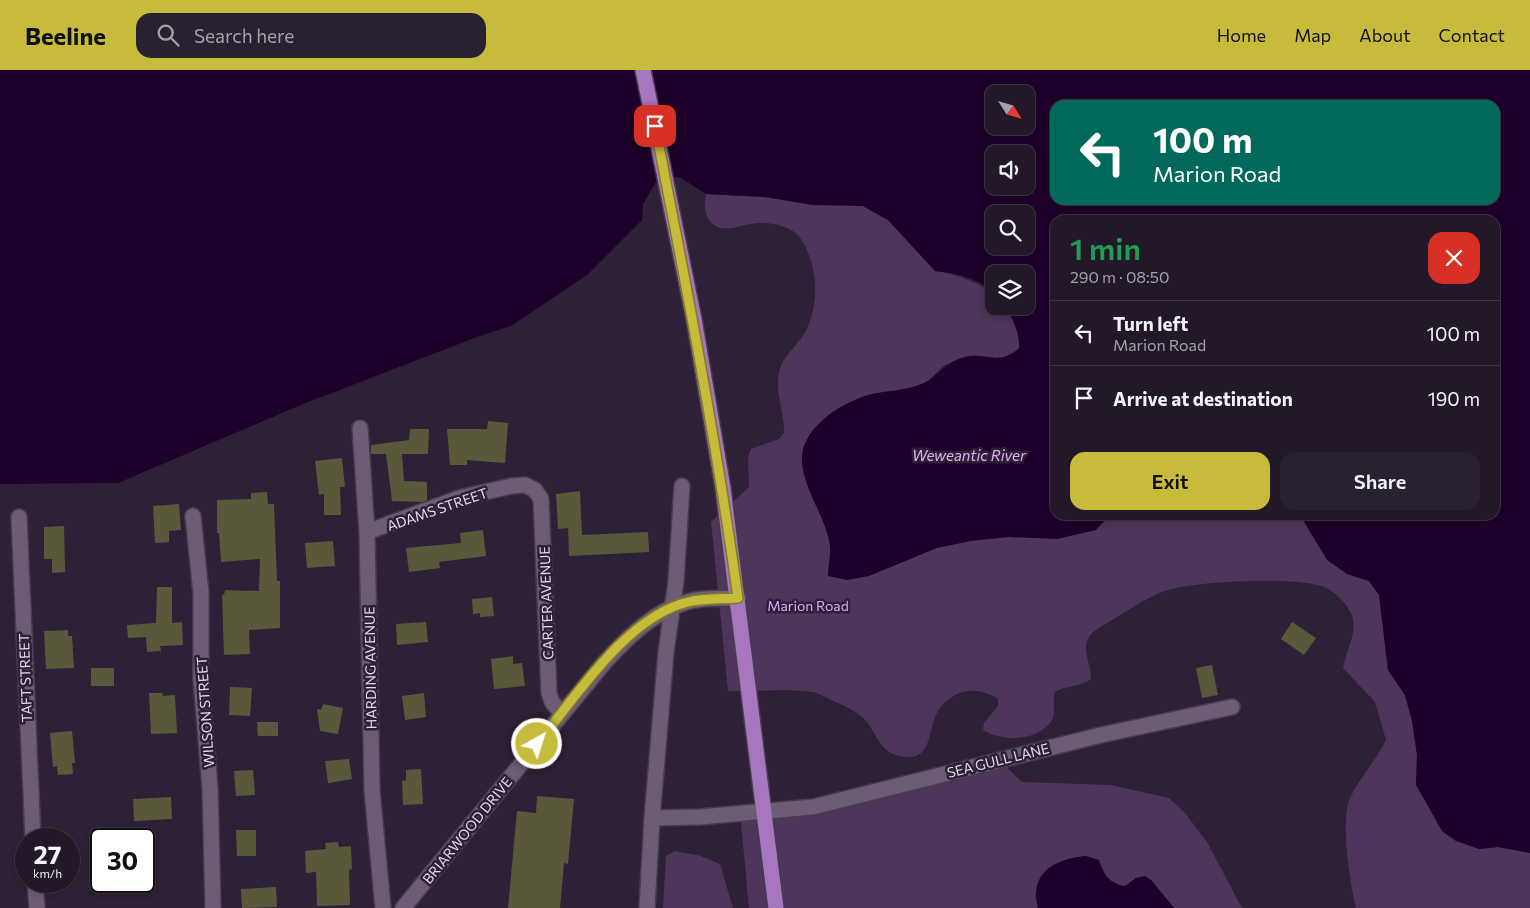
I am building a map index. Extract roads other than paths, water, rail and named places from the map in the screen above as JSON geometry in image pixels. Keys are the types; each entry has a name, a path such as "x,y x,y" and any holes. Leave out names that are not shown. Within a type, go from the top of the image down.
{"main road":[{"path":"643,70 708,400 738,598 776,908"}],"street":[{"name":"HARDING AVENUE","path":"360,428 367,532 372,790 383,908"},
{"name":"ADAMS STREET","path":"367,532 459,498 511,486 525,485 535,490"},
{"path":"647,908 652,818 682,486"},
{"name":"CARTER AVENUE","path":"535,490 541,500 550,693 552,702 562,714"},
{"name":"WILSON STREET","path":"193,516 202,593 200,679 210,788 213,908"},
{"name":"TAFT STREET","path":"19,517 33,828"},
{"name":"BRIARWOOD DRIVE","path":"403,908 562,714 628,638 652,619 672,608 701,600 738,598"},
{"name":"SEA GULL LANE","path":"652,818 764,812 813,807 1092,737 1232,707"},
{"path":"36,893 37,908"}],"water":[{"name":"Weweantic River","path":"0,70 1530,70 1530,853 1498,847 1479,849 1456,841 1442,831 1416,785 1417,755 1412,721 1405,695 1388,670 1379,595 1369,581 1347,574 1327,560 1303,520 1500,520 1500,215 1050,215 1050,520 1105,520 1096,530 1057,539 1009,537 971,541 937,548 869,576 847,580 828,576 830,546 828,535 802,467 804,445 809,436 825,418 855,400 872,394 908,388 924,383 958,359 972,356 1004,357 1019,349 1015,326 1009,315 1035,315 1035,265 985,265 985,286 959,275 935,271 888,220 863,206 812,205 765,197 706,194 681,178 660,175 643,204 642,220 587,275 511,326 477,337 303,404 118,483 0,484"},
{"path":"1086,856 1099,860 1108,878 1119,885 1125,886 1136,878 1145,876 1152,881 1174,908 1038,908 1037,886 1047,870 1064,860"}],"park label":[{"name":"Marion Road","path":"808,605"}]}
